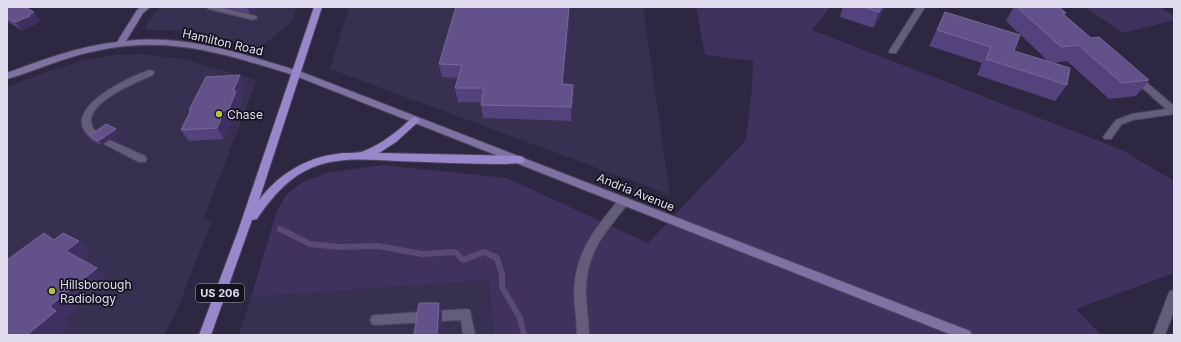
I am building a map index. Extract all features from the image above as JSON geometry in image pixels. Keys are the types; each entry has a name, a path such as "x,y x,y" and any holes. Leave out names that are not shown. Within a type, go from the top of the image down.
{"main road":[{"name":"US 206","path":"205,335 243,231 318,7"},
{"path":"365,155 402,134 415,120"},
{"path":"243,231 260,204 284,179 317,162 365,155 476,161 520,160"}],"street":[{"path":"120,43 140,12 146,7"},
{"name":"Hamilton Road","path":"7,76 70,54 120,43 150,41 198,46 296,73"},
{"name":"Andria Avenue","path":"296,73 966,335"}],"lane":[{"path":"211,7 253,18"},
{"path":"893,51 921,7"},
{"path":"97,137 88,130 86,122 89,113 98,102 124,84 150,73"},
{"path":"1130,73 1174,111"},
{"path":"1108,137 1119,122 1132,117 1174,111"},
{"path":"107,142 142,159"},
{"path":"583,335 580,292 581,270 585,255 593,239 624,201"},
{"path":"1159,335 1174,295"},
{"path":"376,320 466,314 469,335"}],"shaded area":[{"path":"161,7 297,7 293,20 260,48 203,33 173,30 150,30 145,28 148,21"},
{"path":"349,7 643,7 670,195 330,69"},
{"path":"696,7 830,7 812,30 1122,150 1174,181 1174,273 1076,309 1101,335 494,335 489,280 251,297 277,211 286,195 301,183 327,173 382,165 507,178 648,243 746,140 752,89 753,61 705,55"},
{"path":"1085,7 1159,7 1174,16 1174,20 1124,33"},
{"path":"143,54 182,59 257,80 204,217 211,223 179,305 164,335 7,335 7,87 54,69 86,60 116,55"},
{"path":"489,280 494,335 239,335 251,297"}],"building":[{"path":"7,7 25,7 34,12 28,15 30,16 15,22 7,17"},
{"path":"456,7 569,7 562,84 573,85 571,107 481,105 484,88 455,88 462,65 439,64"},
{"path":"863,7 882,7 879,12"},
{"path":"1017,7 1059,7 1066,13 1062,13 1091,38 1099,37 1149,80 1122,83 1078,45 1061,47"},
{"path":"945,12 1020,35 1014,51 1070,68 1067,85 986,59 991,47 937,30"},
{"path":"240,75 233,91 236,91 229,109 225,109 217,128 181,130 191,110 189,110 206,77"},
{"path":"106,124 116,129 98,141 89,136"},
{"name":"Hillsborough Radiology","path":"44,233 54,240 63,233 79,241 66,251 97,268 50,306 56,311 27,335 7,335 7,260"},
{"path":"419,303 439,303 437,335 414,335"}],"waterway":[{"path":"280,229 310,244 340,247 378,246 422,254 455,252 463,260 484,252 497,258 502,274 502,287 520,318 524,335"}],"place":[{"name":"Chase","path":"219,114"},
{"name":"Hillsborough Radiology","path":"52,291"}]}
